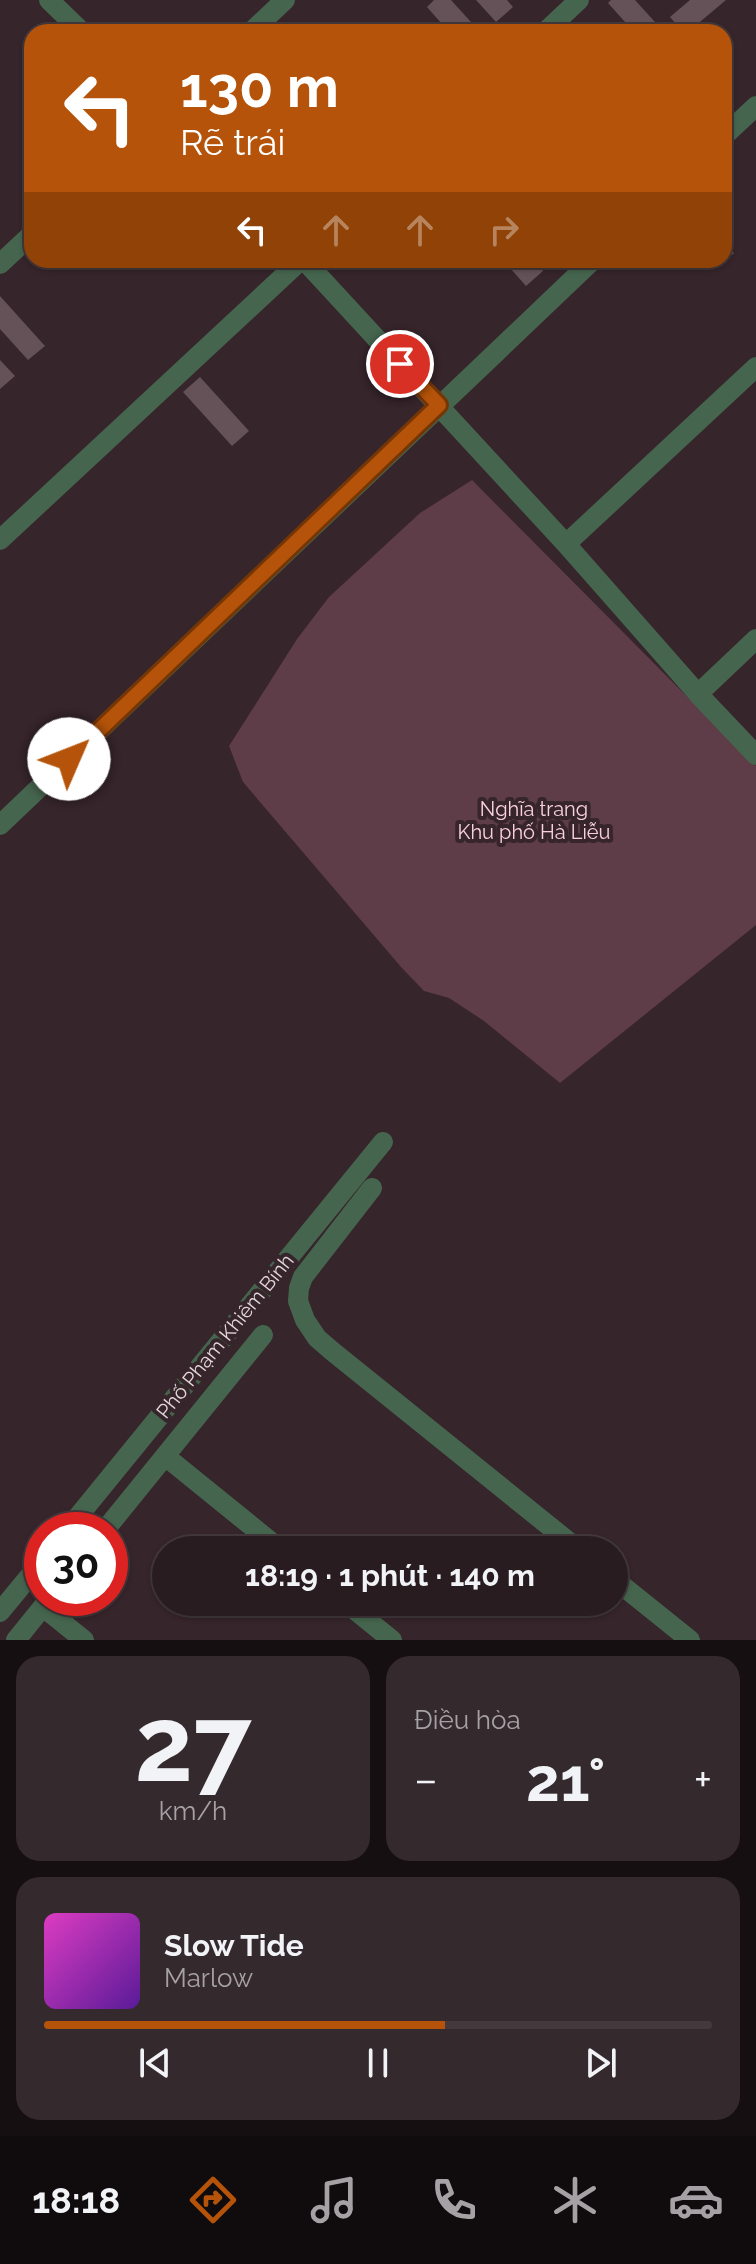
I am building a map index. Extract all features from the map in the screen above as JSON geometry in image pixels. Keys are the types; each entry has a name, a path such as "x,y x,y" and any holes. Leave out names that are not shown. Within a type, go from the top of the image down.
{"street":[{"path":"49,0 74,24"},
{"path":"260,24 285,0"},
{"path":"554,24 579,0"},
{"path":"732,128 756,106"},
{"path":"0,264 24,242"},
{"path":"0,540 293,268"},
{"path":"310,268 439,405 756,755"},
{"path":"0,825 585,268"},
{"path":"566,544 756,367"},
{"path":"698,694 756,639"},
{"name":"Phố Phạm Khiêm Bính","path":"82,1512 383,1142"},
{"path":"372,1188 303,1277 298,1301 305,1320 317,1338 332,1351 562,1536"},
{"name":"Phố Phạm Khiêm Bính","path":"120,1512 263,1335"},
{"path":"165,1456 264,1536"},
{"path":"0,1612 24,1583"},
{"path":"628,1590 690,1640"},
{"path":"16,1640 35,1616"},
{"path":"60,1616 84,1640"},
{"path":"362,1616 392,1640"}],"green space":[{"name":"Nghĩa trang Khu phố Hà Liễu","path":"472,480 756,766 756,925 560,1083 484,1021 449,998 424,991 243,782 229,746 297,639 329,597 420,513"}],"building":[{"path":"434,0 451,0 473,24 442,24 427,7"},
{"path":"476,0 507,0 513,7 496,22"},
{"path":"611,0 635,0 657,24 627,24 608,3"},
{"path":"690,0 726,0 698,24 676,24 670,17"},
{"path":"510,268 540,268 543,271 526,286"},
{"path":"0,296 45,346 28,360 0,329"},
{"path":"0,360 15,376 0,389"},
{"path":"200,377 249,431 232,446 183,392"}],"route":[{"path":"69,759 439,405 400,364"}]}
